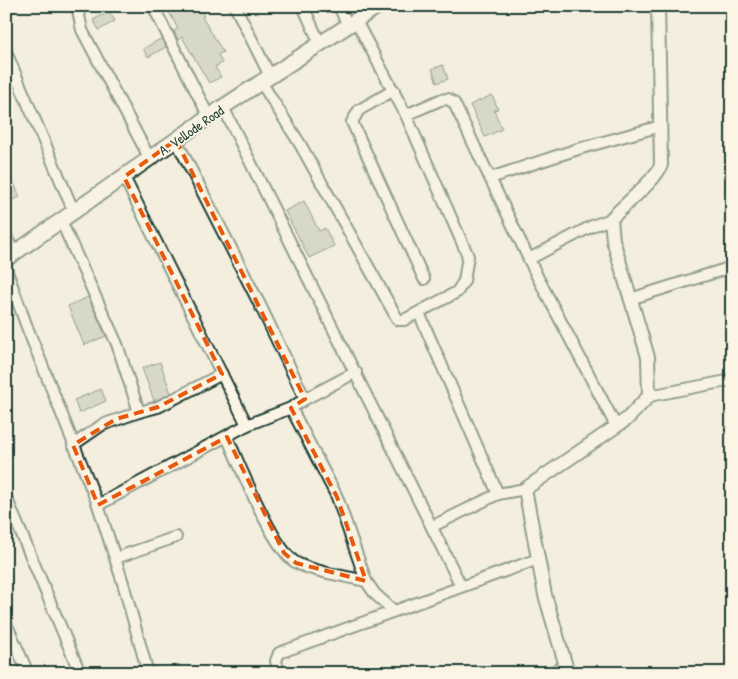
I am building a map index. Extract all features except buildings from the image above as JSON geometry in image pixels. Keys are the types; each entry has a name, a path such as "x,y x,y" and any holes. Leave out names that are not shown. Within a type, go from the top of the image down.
{"main road":[{"name":"A. Vellode Road","path":"10,256 223,107 378,6"}],"street":[{"path":"77,6 82,30 150,158"},
{"path":"153,6 209,117"},
{"path":"234,6 266,79 394,315 398,320 404,320 457,292 464,280 468,256 394,90 352,23 339,6"},
{"path":"303,6 320,44"},
{"path":"529,259 592,226 611,219 658,174 661,156 661,126 658,6"},
{"path":"6,52 74,212"},
{"path":"394,90 359,110 352,122 424,279"},
{"path":"406,115 440,100 448,99 454,103 529,259 616,426"},
{"path":"223,107 433,526 461,586"},
{"path":"490,178 578,148 661,126"},
{"path":"176,140 261,307 305,399"},
{"path":"124,177 247,425"},
{"path":"611,219 613,240 648,357 649,396"},
{"path":"61,221 116,344 139,412"},
{"path":"6,236 10,256"},
{"path":"630,299 732,267"},
{"path":"6,269 73,445 98,505 116,558 148,673"},
{"path":"419,313 498,494"},
{"path":"98,505 247,425 290,408 356,372"},
{"path":"73,445 102,425 139,412 158,408 222,374"},
{"path":"433,526 498,494 525,489 616,426 649,396 732,380"},
{"path":"290,408 337,497 366,581 375,594 394,611"},
{"path":"227,437 284,553 296,562 366,581"},
{"path":"525,489 545,595 566,669 549,673"},
{"path":"6,497 80,673"},
{"path":"116,558 176,536"},
{"path":"279,673 276,660 279,653 461,586 538,560"},
{"path":"6,623 28,673"},
{"path":"6,653 18,649"}],"highlighted area":[{"path":"176,140 305,399 291,408 337,497 366,581 296,563 284,553 227,437 98,505 73,445 116,419 158,407 222,374 124,177"}]}
